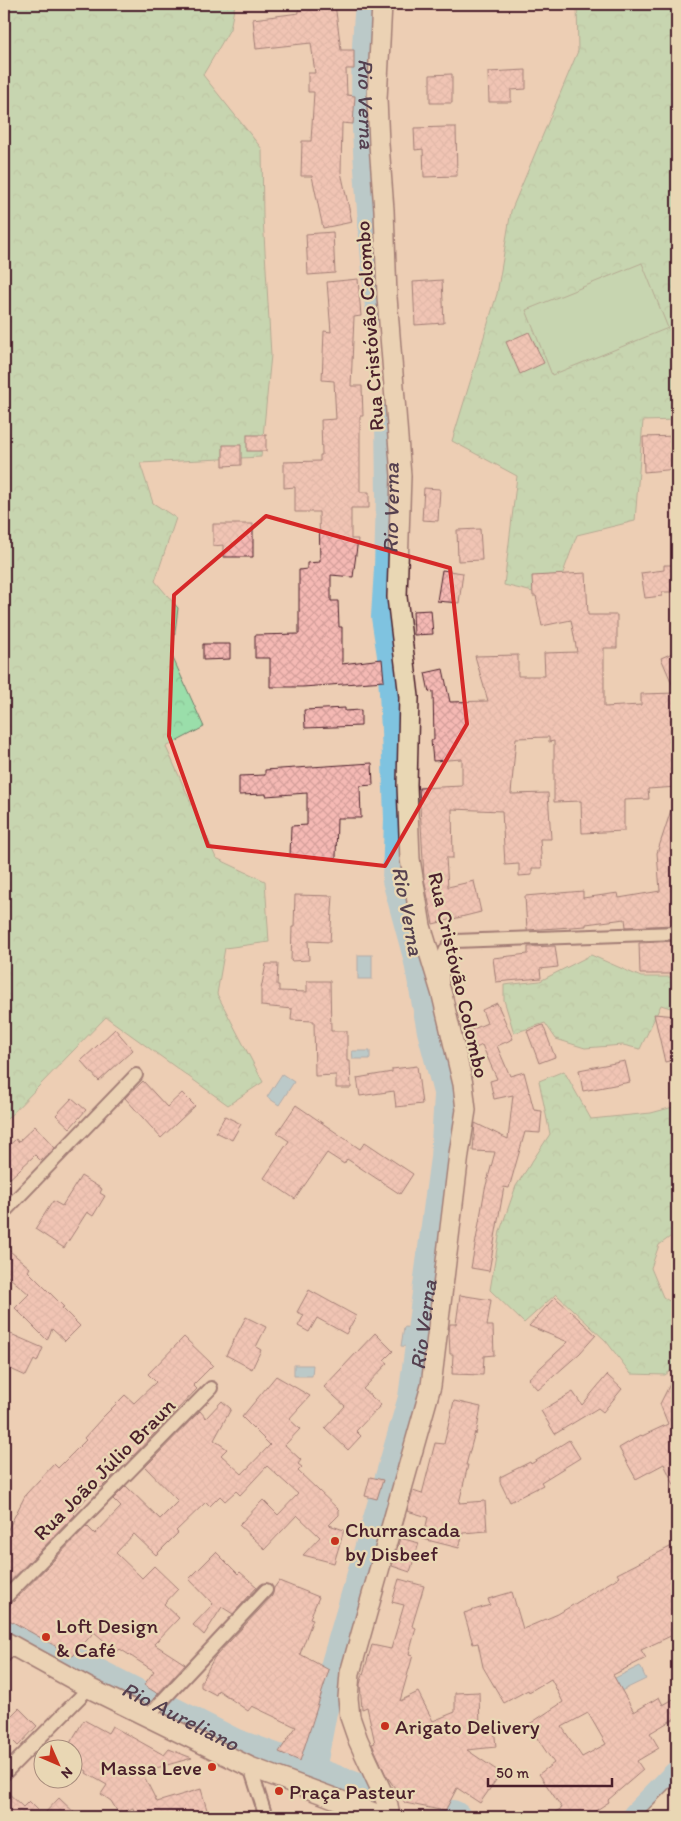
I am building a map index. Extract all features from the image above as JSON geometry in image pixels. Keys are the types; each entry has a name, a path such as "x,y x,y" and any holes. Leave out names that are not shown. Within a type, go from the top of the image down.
{"main road":[{"name":"Rua Cristóvão Colombo","path":"382,4 378,99 379,144 384,210 387,296 401,476 397,597 409,697 407,785 410,860 421,926 442,995 463,1084 466,1110 431,1386 350,1673 348,1698 353,1724 388,1804 390,1817"},
{"path":"7,1648 250,1766 385,1817"},
{"path":"655,1817 677,1795"}],"street":[{"path":"442,995 444,954 448,945 455,941 677,933"},
{"path":"4,1212 136,1075"},
{"name":"Rua João Júlio Braun","path":"4,1599 211,1388"},
{"path":"147,1717 266,1590"},
{"path":"4,1774 89,1688"},
{"path":"250,1766 266,1817"}],"highlighted area":[{"path":"266,516 450,568 467,724 385,866 208,846 169,736 174,595"}],"green space":[{"path":"4,4 235,4 230,29 203,75 262,149 263,217 271,355 261,457 140,463 153,503 176,518 155,581 178,608 172,656 204,727 166,747 216,858 265,881 269,942 225,948 217,994 263,1082 228,1105 106,1017 4,1122"},
{"path":"577,4 677,4 677,420 643,421 635,521 577,535 554,597 504,585 517,476 452,441 497,294 511,211 578,51"},
{"path":"642,263 668,328 552,375 526,310"},
{"path":"591,955 641,977 677,977 677,1010 661,1005 640,1049 623,1045 585,1048 556,1039 545,1023 514,1033 504,1000 504,985 540,981"},
{"path":"564,1071 591,1119 651,1113 677,1106 677,1232 659,1245 651,1268 663,1297 677,1306 677,1366 665,1375 631,1374 606,1341 556,1294 524,1323 490,1290 500,1231 516,1186 550,1134 539,1081"}],"water":[{"path":"358,955 372,955 372,979 358,979"},
{"path":"352,1051 370,1051 370,1059 353,1059"},
{"path":"282,1074 294,1082 279,1105 267,1097"},
{"path":"404,1327 415,1328 412,1347 401,1346"},
{"path":"294,1365 313,1365 312,1376 294,1376"},
{"path":"640,1666 646,1679 621,1691 615,1678"}],"building":[{"path":"298,4 335,4 341,50 354,50 354,69 346,69 347,95 355,96 353,124 342,123 341,172 352,222 323,228 312,176 301,176 302,141 311,141 314,92 308,92 308,73 315,73 311,43 256,49 253,19 299,13"},
{"path":"526,70 526,89 511,90 511,102 489,102 488,72"},
{"path":"452,74 452,103 430,103 430,75"},
{"path":"456,127 457,176 424,177 423,149 415,150 414,128"},
{"path":"333,232 335,273 308,275 306,234"},
{"path":"358,279 361,316 354,317 351,386 362,386 363,416 360,416 360,492 369,492 369,508 351,508 351,539 358,539 353,577 331,575 331,601 338,601 339,627 342,627 342,664 382,659 384,681 303,687 270,687 270,658 255,658 255,635 299,634 299,570 307,569 307,563 320,562 319,512 295,512 295,487 284,488 284,462 320,461 320,455 322,455 321,420 336,419 334,381 322,380 324,331 331,332 327,282"},
{"path":"442,280 444,323 415,325 413,282"},
{"path":"529,332 544,363 520,374 506,342"},
{"path":"247,435 266,435 266,451 247,451"},
{"path":"677,436 677,469 644,472 643,437"},
{"path":"223,445 241,445 241,465 223,466"},
{"path":"424,488 440,489 438,521 422,520"},
{"path":"213,524 253,524 253,557 223,557 223,545 213,546"},
{"path":"480,529 482,560 458,561 457,530"},
{"path":"664,565 677,565 677,592 662,592 662,596 645,598 641,573 664,570"},
{"path":"442,570 463,573 459,603 437,601"},
{"path":"586,573 588,615 617,615 617,648 604,648 604,707 641,705 641,694 676,693 661,658 677,651 677,787 648,789 649,799 624,800 624,831 582,833 581,801 554,802 554,741 549,742 549,737 516,738 511,794 548,793 551,839 540,839 542,868 532,868 532,875 519,876 519,864 505,865 502,811 452,809 453,858 446,858 448,887 474,881 481,912 433,924 424,878 419,788 462,786 462,759 433,761 431,740 434,740 433,691 429,692 425,673 443,669 450,702 488,701 475,656 518,655 518,676 545,676 544,653 577,652 571,620 542,626 536,596 533,596 532,576"},
{"path":"431,610 433,634 414,635 413,611"},
{"path":"203,644 230,644 230,659 203,660"},
{"path":"345,708 345,711 361,710 361,726 305,728 304,710"},
{"path":"372,763 373,785 360,786 361,818 337,818 336,858 290,857 291,826 307,825 307,793 266,796 266,794 239,795 239,776 265,775 265,770"},
{"path":"673,804 677,857 677,923 675,925 626,927 625,919 586,924 586,926 527,930 525,896 583,891 583,898 618,893 619,898 660,891 657,853"},
{"path":"295,895 333,896 330,942 308,941 309,960 291,961"},
{"path":"676,941 677,974 640,974 639,943"},
{"path":"555,946 558,967 540,969 541,978 496,982 493,958 528,954 528,947"},
{"path":"266,964 278,964 277,985 279,985 279,991 307,992 307,981 330,981 331,1031 347,1031 347,1061 350,1061 351,1088 336,1088 336,1075 315,1076 314,1021 291,1020 292,1009 261,1006 261,989"},
{"path":"497,1003 513,1039 497,1046 510,1076 524,1072 534,1110 542,1111 540,1133 525,1132 509,1188 504,1187 489,1271 471,1268 485,1189 495,1152 473,1151 475,1123 508,1139 513,1095 494,1099 490,1081 497,1079 482,1045 476,1048 469,1031 487,1023 482,1010"},
{"path":"654,1014 677,1016 677,1059 665,1062"},
{"path":"543,1025 555,1057 539,1063 527,1031"},
{"path":"115,1029 133,1050 99,1081 81,1061"},
{"path":"625,1061 630,1082 583,1091 579,1070"},
{"path":"417,1066 422,1104 396,1107 394,1091 360,1096 357,1078 392,1072 392,1069"},
{"path":"143,1081 167,1107 182,1093 195,1106 161,1138 125,1098"},
{"path":"72,1098 86,1110 70,1128 56,1115"},
{"path":"296,1105 360,1149 365,1142 413,1174 400,1194 347,1159 344,1164 327,1153 295,1199 264,1178 289,1141 277,1133"},
{"path":"225,1116 241,1124 232,1140 216,1132"},
{"path":"35,1126 55,1148 41,1161 35,1155 4,1184 4,1150 16,1139 18,1142"},
{"path":"81,1176 102,1189 100,1193 105,1196 93,1216 87,1212 64,1248 35,1229 53,1201 62,1206"},
{"path":"4,1246 30,1268 28,1271 80,1326 65,1341 52,1329 47,1340 15,1308 29,1294 4,1273"},
{"path":"309,1290 356,1316 346,1334 317,1318 309,1332 298,1326 304,1315 297,1312"},
{"path":"460,1295 491,1300 487,1326 493,1326 494,1355 484,1356 483,1375 452,1374 453,1354 450,1354 449,1332 450,1324 456,1324"},
{"path":"555,1297 596,1335 580,1353 538,1390 528,1379 568,1342 529,1326"},
{"path":"246,1317 266,1327 256,1347 261,1350 252,1369 226,1355"},
{"path":"4,1331 43,1348 37,1362 34,1360 26,1376 4,1366"},
{"path":"375,1333 393,1351 384,1360 388,1363 363,1389 381,1405 356,1431 361,1436 348,1450 325,1428 345,1406 324,1387"},
{"path":"184,1337 213,1365 193,1385 197,1389 133,1456 130,1453 112,1472 114,1475 101,1488 98,1485 73,1513 75,1515 4,1588 4,1537 26,1494 54,1464 58,1468 86,1440 84,1438 125,1395 134,1403 156,1382 148,1374"},
{"path":"677,1370 677,1491 664,1464 636,1479 619,1448 641,1435 668,1424 660,1404"},
{"path":"607,1375 622,1389 603,1412 598,1408 555,1434 541,1411 573,1392 582,1405"},
{"path":"276,1376 310,1396 289,1419 300,1429 285,1445 301,1460 298,1464 302,1467 298,1471 339,1510 339,1515 329,1525 344,1530 334,1563 303,1555 320,1537 297,1515 265,1549 239,1525 263,1500 278,1515 298,1494 267,1466 240,1495 236,1491 225,1501 220,1496 210,1506 206,1502 176,1531 178,1533 156,1555 134,1534 116,1553 142,1578 154,1566 178,1589 164,1604 179,1618 154,1644 185,1664 158,1694 144,1685 154,1671 120,1649 117,1652 94,1632 73,1656 4,1617 4,1607 10,1605 87,1526 95,1534 121,1507 113,1499 126,1486 160,1519 178,1501 145,1467 200,1411 206,1418 222,1401 231,1409 214,1440 227,1449 221,1455 242,1474 270,1445 242,1417"},
{"path":"454,1401 481,1407 476,1435 475,1432 466,1465 468,1465 459,1503 485,1501 487,1531 463,1533 459,1548 423,1539 428,1517 407,1511 413,1491 422,1494 435,1443 444,1444"},
{"path":"569,1440 580,1458 541,1482 543,1485 510,1502 500,1482 500,1477 530,1462 531,1464"},
{"path":"370,1477 383,1480 377,1499 365,1496"},
{"path":"400,1538 419,1543 410,1572 392,1566"},
{"path":"672,1546 677,1556 677,1633 641,1650 646,1658 613,1675 634,1712 659,1697 663,1705 677,1697 677,1717 650,1733 659,1748 637,1761 643,1770 608,1800 609,1802 586,1817 547,1817 562,1808 539,1774 554,1763 528,1725 563,1702 551,1679 529,1692 528,1690 504,1703 483,1667 478,1643 473,1644 464,1613 490,1605 488,1599 512,1592 523,1629 558,1614 619,1577 617,1574","holes":["588,1713 606,1744 582,1757 562,1727"]},
{"path":"216,1552 238,1574 240,1572 257,1587 233,1614 222,1607 204,1635 193,1625 213,1604 189,1579"},
{"path":"399,1579 424,1586 412,1626 416,1628 409,1654 413,1655 400,1701 418,1692 433,1721 455,1712 455,1693 479,1692 480,1729 494,1727 496,1747 467,1750 501,1773 480,1803 457,1788 445,1811 405,1803 386,1775 372,1744 375,1743 367,1707 362,1709 360,1684 372,1645 391,1649 404,1605 392,1602"},
{"path":"279,1581 319,1597 310,1618 313,1619 300,1654 329,1670 300,1761 279,1752 296,1727 252,1706 248,1711 218,1690 216,1695 201,1687 201,1682 214,1658 272,1596 274,1588"},
{"path":"19,1708 37,1726 18,1746 4,1732 4,1723"},
{"path":"84,1720 108,1733 112,1726 164,1755 169,1749 192,1758 142,1772 157,1802 201,1789 209,1817 136,1817 133,1808 119,1814 111,1801 101,1794 107,1785 86,1773 87,1771 82,1768 82,1738 73,1738"},
{"path":"4,1789 23,1807 29,1801 43,1815 59,1798 79,1817 4,1817"}],"waterway":[{"name":"Rio Verna","path":"370,4 366,80 368,156 380,308"},
{"name":"Rio Verna","path":"311,1770 322,1712 413,1398 445,1158 449,1096 432,1031 418,957 397,880 399,819 396,730 392,655 386,617 391,497 390,418"},
{"name":"Rio Aureliano","path":"4,1626 234,1743 364,1790"},
{"name":"Rio Aureliano","path":"637,1817 677,1776"}],"place":[{"name":"Churrascada by Disbeef","path":"335,1541"},
{"name":"Loft Design & Café","path":"46,1637"},
{"name":"Arigato Delivery","path":"385,1726"},
{"name":"Massa Leve","path":"212,1767"},
{"name":"Praça Pasteur","path":"279,1791"}]}
